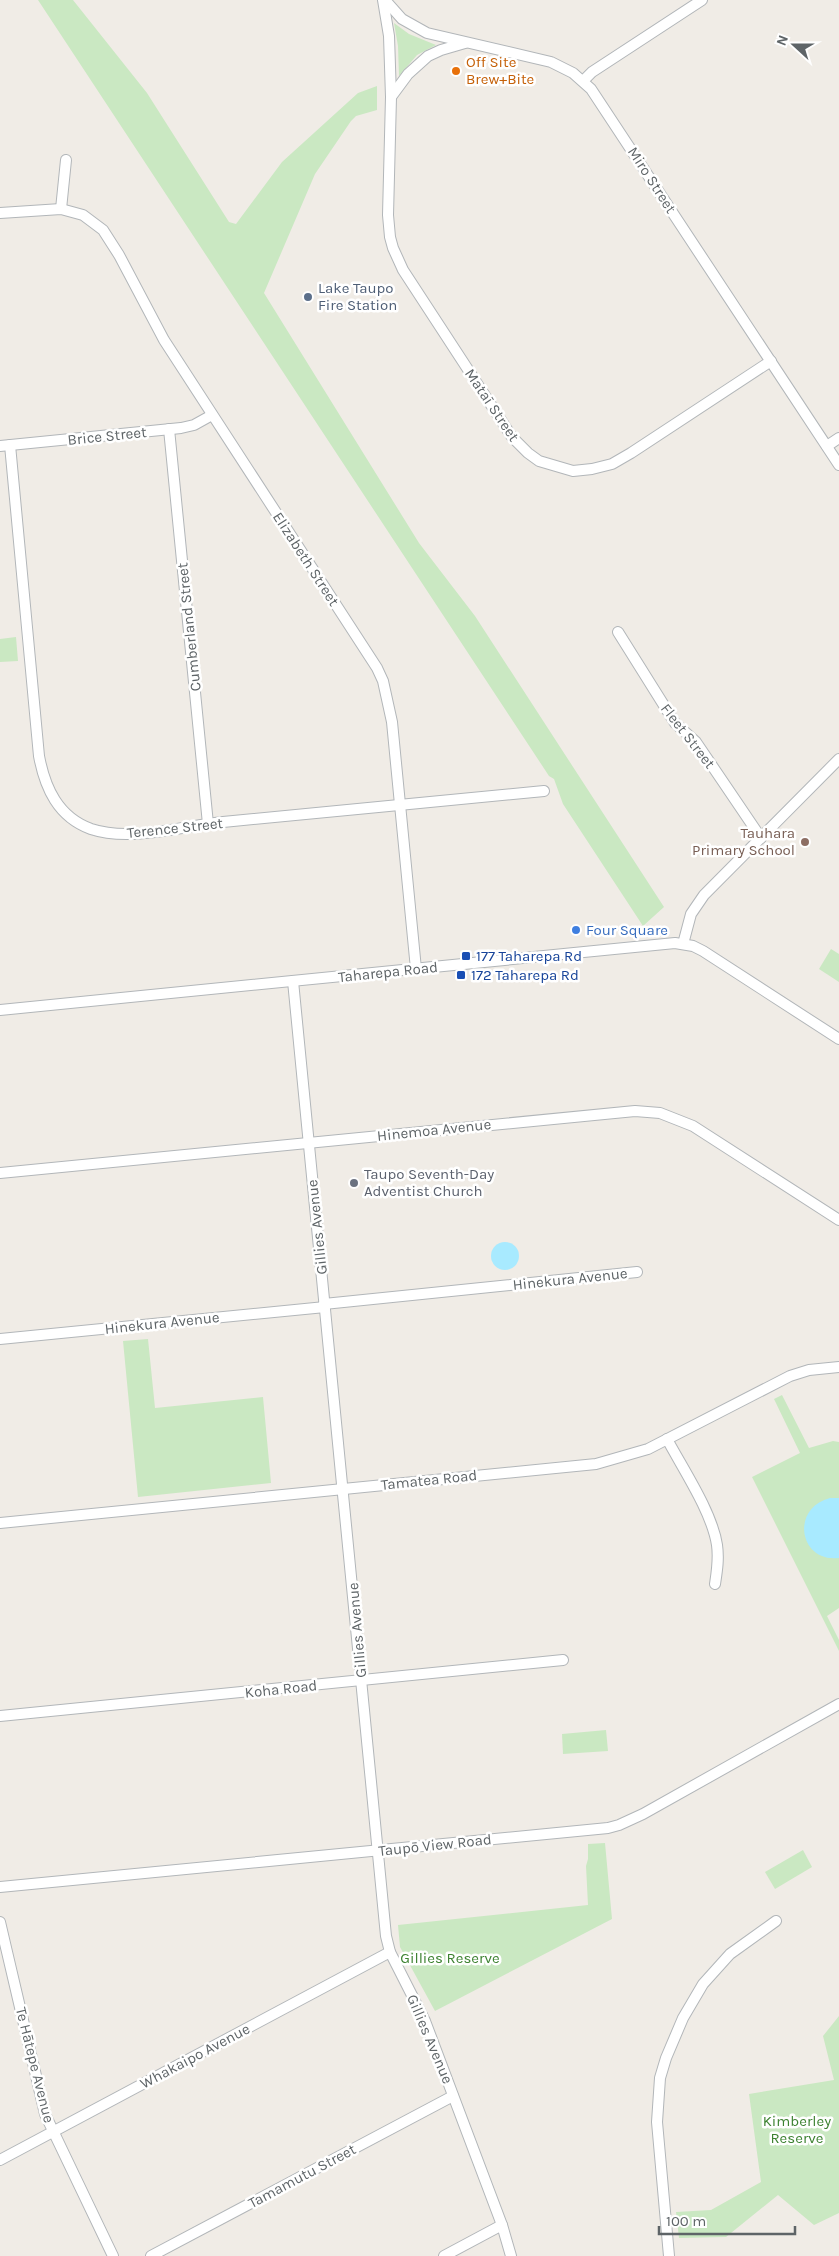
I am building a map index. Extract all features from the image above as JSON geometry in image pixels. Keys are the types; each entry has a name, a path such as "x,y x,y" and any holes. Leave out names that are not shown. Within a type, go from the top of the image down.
{"street":[{"name":"Miro Street","path":"384,0 412,26 427,33 551,62 563,67 583,81 601,102 839,465"},
{"name":"Mataī Street","path":"384,0 389,36 388,215 393,248 403,270 512,438 539,461 573,471 612,464 771,362"},
{"path":"583,81 702,0"},
{"path":"390,97 408,74 428,56 465,43"},
{"path":"61,209 66,160"},
{"name":"Elizabeth Street","path":"0,213 61,209 83,215 103,230 119,255 164,340 364,648 383,681 392,722 416,969"},
{"name":"Brice Street","path":"5,446 169,429 194,425 212,415"},
{"name":"Cumberland Street","path":"169,429 208,824"},
{"path":"827,446 839,438"},
{"name":"Terence Street","path":"5,446 39,756 47,789 54,802 71,817 89,828 101,832 130,834 208,824 544,791"},
{"name":"Fleet Street","path":"618,632 675,723 696,742 761,838"},
{"path":"683,944 687,924 697,904 839,759"},
{"name":"Taharepa Road","path":"0,1010 683,944 703,951 839,1039"},
{"name":"Gillies Avenue","path":"293,981 361,1680 390,1952 425,2021 502,2225 511,2256"},
{"name":"Hinemoa Avenue","path":"0,1173 621,1111 647,1111 672,1116 693,1126 839,1220"},
{"name":"Hinekura Avenue","path":"0,1338 638,1272"},
{"name":"Tamatea Road","path":"0,1523 596,1464 631,1455 667,1439 775,1382 809,1370 839,1367"},
{"path":"667,1439 709,1519 717,1544 718,1563 715,1584"},
{"name":"Koha Road","path":"0,1716 563,1660"},
{"name":"Taupō View Road","path":"0,1888 619,1825 839,1704"},
{"name":"Te Hātepe Avenue","path":"0,1922 40,2097 52,2131 113,2256"},
{"path":"669,2256 657,2122 660,2078 666,2058 683,2018 703,1984 730,1954 776,1922"},
{"name":"Whakaipo Avenue","path":"0,2160 390,1952"},
{"name":"Tamamutu Street","path":"151,2256 453,2096"},
{"path":"444,2256 502,2225"}],"green space":[{"path":"38,0 73,0 147,93 229,222 236,224 282,162 358,93 377,86 377,110 356,116 351,121 315,174 264,293 419,543 475,616 664,907 643,926 563,804 554,779 549,776"},
{"path":"394,23 409,34 436,45 417,55 399,76 398,46"},
{"path":"16,637 18,661 0,662 0,639"},
{"path":"831,949 839,954 839,982 819,969"},
{"path":"148,1339 155,1408 263,1397 271,1483 138,1497 123,1341"},
{"path":"782,1395 809,1448 833,1441 839,1442 839,1608 827,1616 839,1640 839,1651 752,1477 800,1453 774,1399"},
{"path":"606,1730 608,1751 563,1754 562,1734"},
{"name":"Gillies Reserve","path":"605,1843 612,1919 435,2011 400,1947 398,1925 588,1905 586,1866 588,1844"},
{"path":"803,1850 812,1867 775,1889 765,1872"},
{"name":"Kimberley Reserve","path":"839,2016 839,2213 814,2225 778,2195 726,2237 679,2238 676,2212 711,2210 761,2182 749,2094 834,2080 823,2036"}],"water":[{"path":"505,1242 515,1246 519,1256 515,1266 505,1270 495,1266 491,1256 495,1246"},
{"path":"830,1498 839,1498 839,1558 825,1557 815,1552 808,1544 804,1534 809,1512 817,1504"}],"place":[{"name":"Off Site Brew+Bite","path":"456,71"},
{"name":"Lake Taupo Fire Station","path":"308,297"},
{"name":"Tauhara Primary School","path":"805,842"},
{"name":"Four Square","path":"576,930"},
{"name":"177 Taharepa Rd","path":"466,956"},
{"name":"172 Taharepa Rd","path":"461,975"},
{"name":"Taupo Seventh-Day Adventist Church","path":"354,1183"}]}
